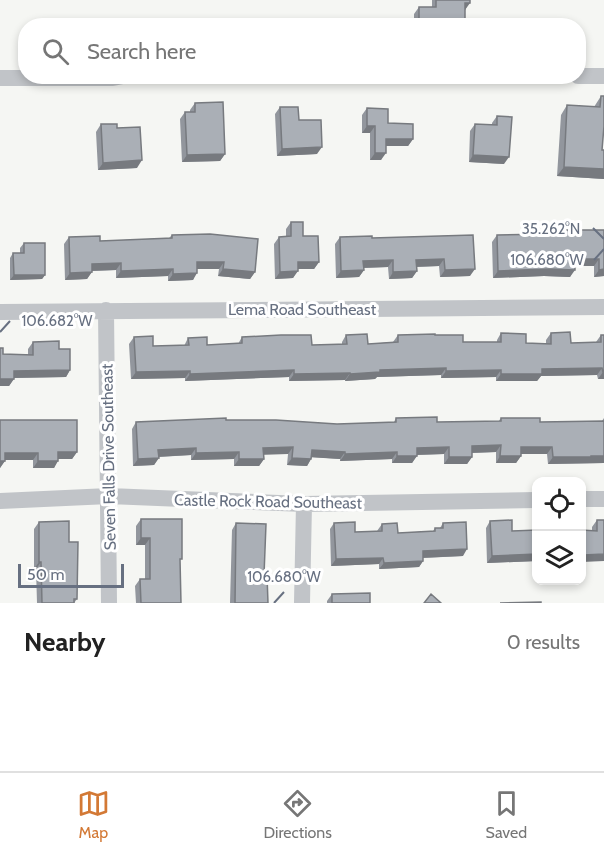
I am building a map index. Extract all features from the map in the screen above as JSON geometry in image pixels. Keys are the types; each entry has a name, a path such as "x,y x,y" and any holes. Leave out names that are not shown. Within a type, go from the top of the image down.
{"street":[{"path":"586,76 604,76"},
{"path":"0,78 18,78"},
{"name":"Lema Road Southeast","path":"0,312 604,307"},
{"name":"Seven Falls Drive Southeast","path":"106,310 109,603"},
{"name":"Castle Rock Road Southeast","path":"0,501 109,496 304,504 532,500"},
{"path":"586,499 604,499"},
{"path":"302,603 304,504"}],"building":[{"path":"436,0 470,0 470,3 465,3 465,18 419,18 419,7 436,7"},
{"path":"601,96 604,96 602,150 604,150 604,169 564,167 567,105 600,107"},
{"path":"223,102 225,154 187,155 185,112 195,112 195,103"},
{"path":"280,107 298,107 299,120 321,120 322,147 282,149"},
{"path":"367,108 388,109 388,123 413,124 413,139 386,139 386,153 375,153 375,126 367,126"},
{"path":"497,116 512,117 509,157 473,155 475,124 497,125"},
{"path":"101,124 117,124 117,128 140,127 142,160 103,163"},
{"path":"291,222 303,222 303,236 318,236 319,262 298,262 298,271 280,272 279,237 291,236"},
{"path":"549,230 604,230 604,269 599,270 599,259 575,259 575,270 498,271 497,235 549,234"},
{"path":"210,234 258,239 255,272 223,269 224,262 197,262 197,273 173,274 173,269 121,271 121,263 92,264 92,272 70,273 69,237 100,236 100,241"},
{"path":"473,235 475,269 445,270 444,259 416,260 417,271 393,272 393,260 363,261 364,270 341,271 340,237"},
{"path":"24,243 45,243 45,275 14,275 13,253 24,253"},
{"path":"570,332 571,343 601,342 601,335 604,335 604,372 602,368 542,369 542,374 501,374 501,370 446,371 446,368 380,370 380,372 350,374 294,374 294,370 190,374 190,371 136,372 134,337 153,336 153,346 189,345 188,338 207,337 207,345 242,343 242,337 311,335 312,345 347,344 346,335 367,334 368,344 398,342 398,335 435,334 463,335 463,342 501,342 501,333 526,334 526,343 551,344 551,333"},
{"path":"59,341 59,349 70,349 70,370 14,371 14,379 0,379 0,348 3,348 3,354 33,355 33,342"},
{"path":"437,417 437,422 501,421 501,418 540,418 540,422 604,421 604,456 553,457 552,447 521,447 521,456 500,456 501,445 472,446 472,457 449,457 449,447 417,448 417,456 397,456 397,452 345,454 345,452 312,450 311,459 292,458 293,447 263,448 264,459 239,459 239,452 196,453 196,448 158,450 159,458 138,459 136,422 226,418 226,420 276,420 337,424 396,422 396,418"},
{"path":"0,420 77,420 77,452 58,452 58,461 38,461 38,453 5,453 5,461 0,461"},
{"path":"141,519 182,519 181,603 141,603 140,579 150,579 150,538 141,538"},
{"path":"512,520 512,531 532,530 532,554 492,556 490,521"},
{"path":"597,520 604,520 604,554 586,555 586,530 597,531"},
{"path":"69,521 69,542 78,542 77,599 74,599 74,603 42,603 39,522"},
{"path":"355,522 355,532 382,531 382,524 397,523 398,533 435,531 435,528 443,528 443,523 466,522 467,549 423,551 423,561 384,563 383,558 336,559 334,523"},
{"path":"236,523 266,524 264,575 267,575 268,603 235,603"},
{"path":"370,593 370,603 332,603 332,594"},
{"path":"431,594 441,603 424,603"}]}
